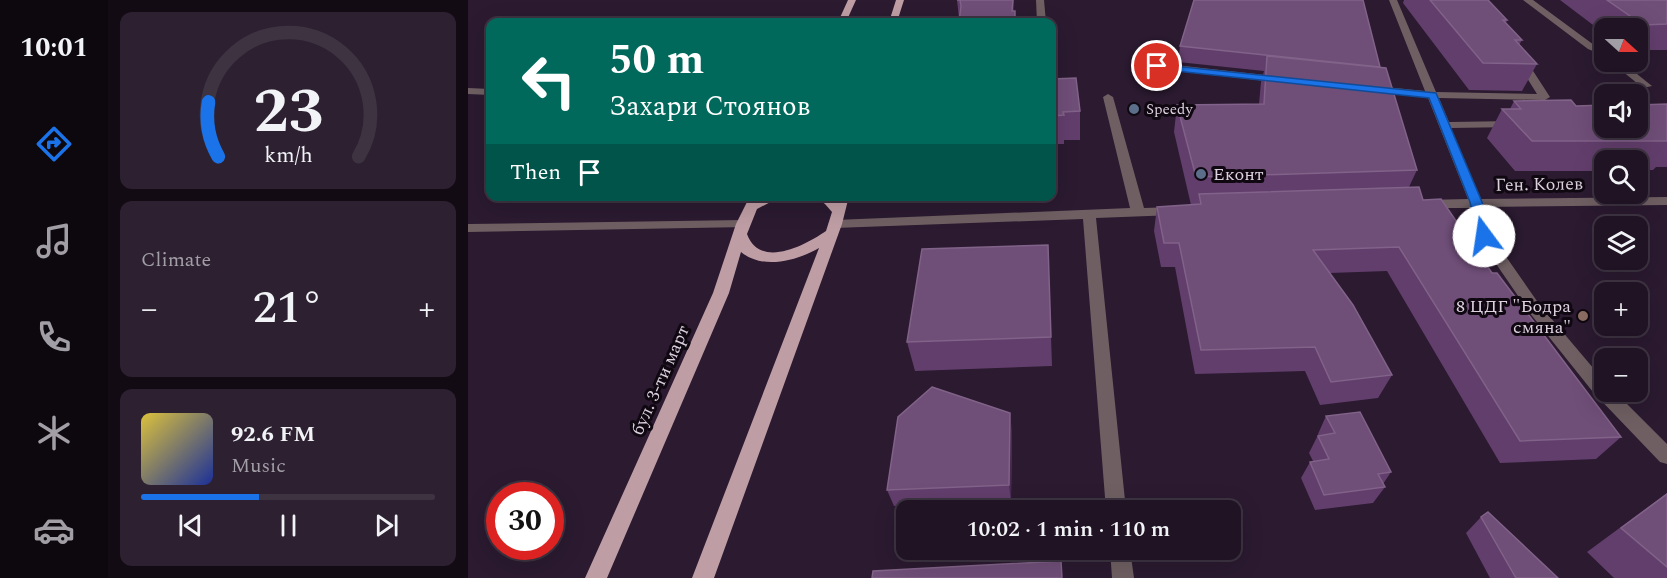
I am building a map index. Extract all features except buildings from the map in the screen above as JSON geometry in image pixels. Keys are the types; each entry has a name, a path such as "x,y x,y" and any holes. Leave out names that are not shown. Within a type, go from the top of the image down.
{"main road":[{"path":"844,18 852,0"},
{"path":"895,18 900,0"},
{"name":"бул. 3-ти март","path":"596,578 721,293 741,229 755,201"},
{"path":"703,578 837,216 830,201"},
{"path":"741,229 744,246 750,251 768,257 780,257 793,255 815,246 837,216"}],"street":[{"path":"1040,0 1042,18"},
{"path":"1393,0 1476,202 1484,236 1542,317 1599,387 1667,456"},
{"path":"1527,0 1594,48"},
{"path":"1364,88 1432,95 1545,97 1514,48"},
{"path":"1157,66 1295,81"},
{"path":"1629,72 1644,84"},
{"path":"468,91 486,92"},
{"path":"1108,97 1138,213"},
{"path":"1444,125 1525,124"},
{"name":"Ген. Колев","path":"1406,205 1476,202 1667,201"},
{"path":"837,216 1185,211"},
{"path":"1089,214 1115,500"},
{"path":"468,228 741,229"},
{"path":"1121,560 1123,578"}],"place":[{"name":"Speedy","path":"1134,109"},
{"name":"Еконт","path":"1201,174"},
{"name":"8 ЦДГ \"Бодра смяна\"","path":"1583,316"}],"route":[{"path":"1157,66 1432,95 1476,202 1484,236"}]}
